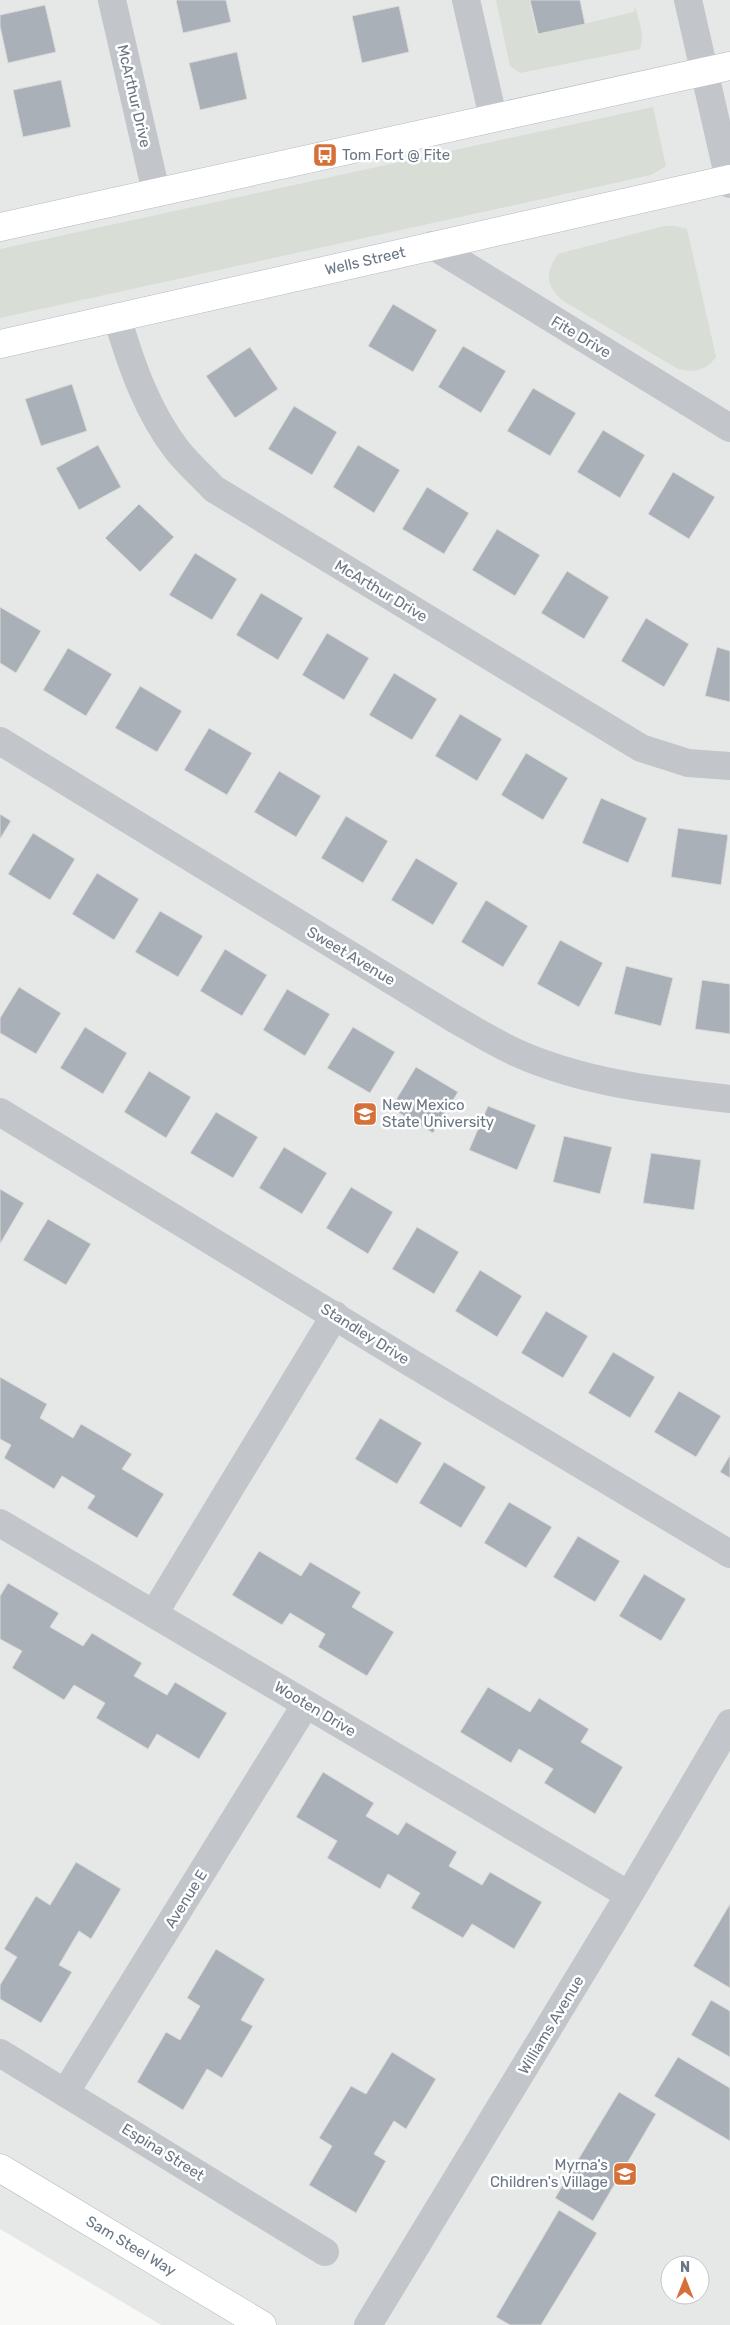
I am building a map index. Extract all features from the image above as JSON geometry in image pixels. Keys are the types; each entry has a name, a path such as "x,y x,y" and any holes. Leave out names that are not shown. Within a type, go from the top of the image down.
{"street":[{"name":"McArthur Drive","path":"112,0 156,192"},
{"path":"466,0 492,118"},
{"path":"688,0 730,181"},
{"path":"0,227 730,66"},
{"name":"Wells Street","path":"0,344 432,245 730,181"},
{"name":"Fite Drive","path":"432,245 730,428"},
{"name":"McArthur Drive","path":"117,317 128,356 150,406 177,450 214,489 641,748 688,763 730,766"},
{"name":"Sweet Avenue","path":"0,742 445,1013 518,1053 585,1077 661,1092 730,1099"},
{"name":"Standley Drive","path":"0,1112 730,1554"},
{"path":"155,1612 335,1315"},
{"name":"Wooten Drive","path":"0,1522 155,1612 306,1704 630,1895"},
{"name":"Avenue E","path":"65,2093 306,1704"},
{"name":"Williams Avenue","path":"368,2325 630,1895 730,1723"},
{"name":"Espina Street","path":"0,2053 325,2252"},
{"name":"Sam Steel Way","path":"0,2168 262,2325"}],"shaded area":[{"name":"New Mexico State University","path":"0,0 730,0 730,2325 161,2325 0,2229"},
{"path":"496,0 529,0 537,35 634,12 635,7 642,33 640,49 520,73 510,66"},
{"path":"653,107 666,166 651,175 0,318 0,249"},
{"path":"664,226 687,229 716,357 704,368 695,371 678,369 565,302 554,291 549,280 551,268 558,254"}],"building":[{"path":"176,0 226,0 231,22 183,33"},
{"path":"530,0 580,0 585,24 538,34"},
{"path":"45,5 56,52 8,63 0,26 0,15"},
{"path":"399,6 409,52 362,63 352,16"},
{"path":"237,52 247,99 200,110 189,63"},
{"path":"61,80 71,127 23,137 13,90"},
{"path":"393,304 437,330 413,372 368,346"},
{"path":"463,346 506,371 481,413 438,387"},
{"path":"250,347 278,389 235,418 206,376"},
{"path":"72,384 87,431 41,446 25,399"},
{"path":"533,388 576,413 550,456 507,431"},
{"path":"294,406 337,432 312,475 268,449"},
{"path":"603,430 645,455 620,498 577,472"},
{"path":"98,445 121,487 79,510 56,468"},
{"path":"358,445 400,470 374,513 333,487"},
{"path":"673,472 715,497 689,539 648,514"},
{"path":"427,487 469,513 444,554 402,529"},
{"path":"139,504 174,537 140,572 105,538"},
{"path":"497,529 540,555 515,596 472,570"},
{"path":"195,553 237,579 212,620 169,595"},
{"path":"567,571 609,597 584,639 541,613"},
{"path":"261,593 303,618 278,660 236,635"},
{"path":"0,607 41,631 16,673 0,663"},
{"path":"646,618 689,644 664,687 621,661"},
{"path":"327,633 369,658 344,700 302,675"},
{"path":"717,647 730,651 730,702 705,696"},
{"path":"68,648 112,674 86,716 43,690"},
{"path":"394,673 437,699 412,740 369,715"},
{"path":"140,686 182,711 157,752 115,728"},
{"path":"460,714 502,739 477,781 435,756"},
{"path":"209,728 252,753 227,795 184,770"},
{"path":"526,753 568,778 543,820 501,795"},
{"path":"279,771 321,796 296,837 254,812"},
{"path":"601,798 647,818 628,863 582,843"},
{"path":"0,814 11,821 0,839"},
{"path":"346,816 388,841 363,883 321,858"},
{"path":"678,828 728,835 721,885 671,877"},
{"path":"33,833 75,859 50,900 8,874"},
{"path":"416,858 458,883 433,925 391,900"},
{"path":"97,873 139,899 114,940 72,914"},
{"path":"486,900 528,926 503,967 461,942"},
{"path":"160,911 203,936 178,977 135,952"},
{"path":"560,940 603,963 579,1007 537,984"},
{"path":"225,949 267,975 242,1016 200,991"},
{"path":"626,966 673,978 661,1026 614,1014"},
{"path":"702,980 730,984 730,1034 695,1029"},
{"path":"19,987 61,1013 36,1054 0,1033 0,1018"},
{"path":"287,989 330,1014 305,1056 263,1030"},
{"path":"85,1027 127,1053 103,1094 60,1068"},
{"path":"353,1027 395,1052 370,1093 327,1068"},
{"path":"416,1067 458,1092 433,1133 391,1108"},
{"path":"149,1071 191,1097 166,1138 124,1112"},
{"path":"488,1106 536,1125 517,1170 469,1150"},
{"path":"216,1112 258,1137 233,1178 190,1153"},
{"path":"564,1136 612,1147 600,1194 553,1182"},
{"path":"284,1147 327,1173 302,1214 259,1188"},
{"path":"651,1153 701,1160 694,1210 643,1203"},
{"path":"351,1187 393,1212 368,1254 326,1228"},
{"path":"0,1189 24,1203 0,1244"},
{"path":"48,1219 91,1244 66,1285 23,1260"},
{"path":"417,1227 459,1252 434,1294 392,1269"},
{"path":"480,1270 522,1296 497,1337 455,1311"},
{"path":"546,1311 588,1336 563,1378 521,1353"},
{"path":"613,1352 655,1377 630,1418 588,1393"},
{"path":"0,1377 47,1404 40,1418 73,1438 81,1424 132,1454 122,1469 164,1494 137,1538 87,1508 95,1496 62,1476 54,1489 4,1458 11,1445 0,1439"},
{"path":"679,1391 721,1416 696,1457 654,1432"},
{"path":"380,1418 422,1443 397,1484 355,1459"},
{"path":"730,1455 730,1478 720,1472"},
{"path":"444,1462 486,1487 461,1528 419,1503"},
{"path":"509,1502 552,1527 526,1568 484,1543"},
{"path":"578,1536 620,1561 595,1602 553,1577"},
{"path":"259,1551 301,1576 310,1562 361,1592 352,1607 394,1632 367,1676 318,1647 325,1634 290,1613 282,1625 232,1595"},
{"path":"644,1574 686,1599 661,1641 619,1616"},
{"path":"8,1583 59,1613 50,1627 83,1646 92,1633 142,1663 134,1676 167,1695 175,1682 227,1713 199,1759 157,1734 148,1749 96,1718 105,1703 74,1685 64,1700 12,1668 22,1651 0,1639 0,1596"},
{"path":"488,1687 530,1712 539,1698 589,1729 581,1742 623,1767 595,1814 544,1783 553,1769 519,1749 511,1763 460,1732"},
{"path":"323,1772 374,1803 366,1816 398,1835 406,1822 457,1852 449,1866 482,1885 490,1872 542,1902 514,1949 472,1924 463,1938 411,1908 420,1893 388,1874 380,1889 327,1858 337,1841 296,1817"},
{"path":"76,1862 121,1889 91,1939 79,1931 59,1965 72,1972 41,2023 0,1999 0,1985 17,1957 4,1949 36,1896 50,1905"},
{"path":"730,1904 730,1988 693,1966"},
{"path":"216,1949 265,1979 241,2020 253,2026 222,2078 207,2069 183,2110 137,2082 166,2032 180,2040 200,2006 187,1998"},
{"path":"711,2000 730,2011 730,2057 691,2035"},
{"path":"392,2052 436,2079 406,2129 394,2121 374,2154 386,2161 356,2213 309,2185 332,2146 319,2138 351,2086 366,2094"},
{"path":"678,2057 730,2088 730,2141 654,2096"},
{"path":"619,2092 656,2114 593,2221 555,2198"},
{"path":"559,2210 597,2233 541,2325 510,2325 496,2317"}],"place":[{"name":"Tom Fort @ Fite","path":"325,155"},
{"name":"New Mexico State University","path":"365,1114"},
{"name":"Myrna's Children's Village","path":"625,2174"}]}
